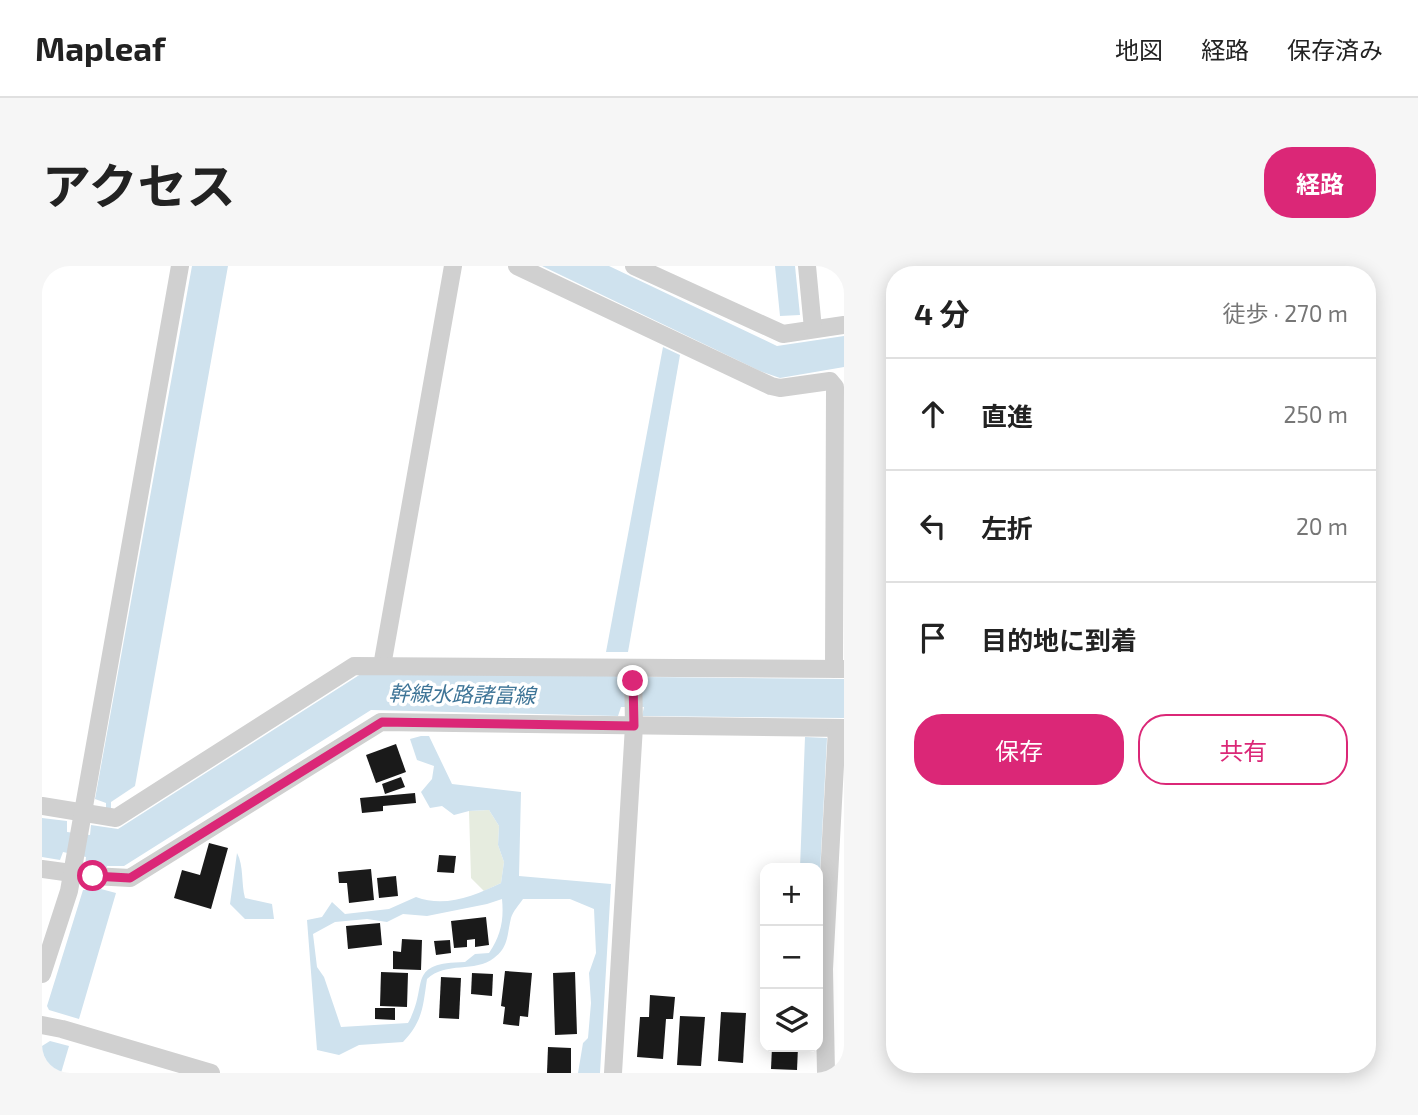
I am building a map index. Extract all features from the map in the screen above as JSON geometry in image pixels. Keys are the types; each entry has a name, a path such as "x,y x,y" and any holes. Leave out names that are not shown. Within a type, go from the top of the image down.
{"street":[{"path":"42,974 69,891 180,266"},
{"path":"382,666 453,266"},
{"path":"42,806 81,819 116,818 354,666 633,674 839,669 835,387 830,381 771,386 517,266"},
{"path":"634,266 783,334 844,325"},
{"path":"807,266 813,329"},
{"path":"612,1073 634,718 633,674"},
{"path":"42,869 73,866 100,877 130,878 382,722 634,718 840,728 824,969 826,1073"},
{"path":"42,1025 211,1073"}],"shaded area":[{"path":"489,810 499,826 498,845 504,862 501,883 484,891 471,878 469,811"}],"water":[{"path":"192,266 228,266 135,786 111,802 111,808 106,809 106,803 95,799"},
{"path":"542,266 609,266 777,346 844,336 844,367 780,378 760,371"},
{"path":"775,266 795,266 800,315 780,316"},
{"path":"663,347 680,355 628,652 606,652"},
{"name":"幹線水路諸富線","path":"364,672 618,675 620,684 643,683 644,677 844,679 844,718 642,716 644,707 621,707 618,716 371,710 124,866 107,866 101,889 116,893 79,1019 49,1010 47,1006 83,890 94,889 99,866 85,866 86,857 63,852 60,860 42,857 42,818 67,821 67,832 90,835 91,825 118,829"},
{"path":"429,736 452,784 521,792 519,876 611,884 600,1073 578,1073 583,1043 588,1038 591,1003 589,973 596,953 594,909 570,899 523,899 512,915 507,940 499,954 478,965 443,970 427,979 418,1020 403,1042 359,1045 339,1055 317,1050 307,920 322,917 332,902 345,914 389,909 416,897 449,901 501,883 504,862 498,845 499,826 489,810 454,815 442,806 430,808 421,792 432,779 434,766 417,760 410,739","holes":["502,899 499,934 489,953 475,954 465,962 446,963 426,972 408,1023 341,1027 324,977 317,967 313,934 335,922 367,919 387,922 403,914 427,916"]},
{"path":"805,737 827,738 820,863 800,863"},
{"path":"237,853 241,863 245,898 272,904 274,919 245,919 230,904"},
{"path":"50,1041 69,1046 61,1073 42,1073 42,1046"}],"building":[{"path":"396,744 406,772 376,783 366,755"},
{"path":"401,777 405,787 385,794 382,784"},
{"path":"415,793 416,803 383,806 383,811 362,813 360,798"},
{"path":"209,843 228,848 211,909 174,898 182,870 200,875"},
{"path":"439,855 456,856 454,873 437,872"},
{"path":"371,869 374,900 349,903 347,883 339,883 338,872"},
{"path":"396,876 398,896 379,898 377,878"},
{"path":"486,917 489,945 475,947 475,939 467,940 467,947 454,948 451,921"},
{"path":"380,923 382,945 348,949 346,926"},
{"path":"402,939 422,940 421,970 393,969 393,951 401,952"},
{"path":"450,940 451,953 436,955 434,941"},
{"path":"505,971 532,973 528,1017 520,1016 519,1026 503,1024 505,1007 501,1006"},
{"path":"381,972 408,973 407,1007 380,1006"},
{"path":"575,972 577,1034 555,1035 553,973"},
{"path":"472,973 493,974 492,996 471,994"},
{"path":"441,977 461,978 459,1019 439,1018"},
{"path":"650,995 675,997 673,1019 666,1019 663,1059 637,1057 640,1017 649,1017"},
{"path":"375,1008 395,1008 395,1020 375,1019"},
{"path":"721,1012 746,1013 743,1063 718,1061"},
{"path":"680,1016 705,1017 701,1066 677,1065"},
{"path":"548,1047 571,1048 571,1073 547,1073"},
{"path":"772,1052 798,1052 797,1070 771,1069"}],"route":[{"path":"93,876 130,878 382,722 634,726 633,681"}]}
